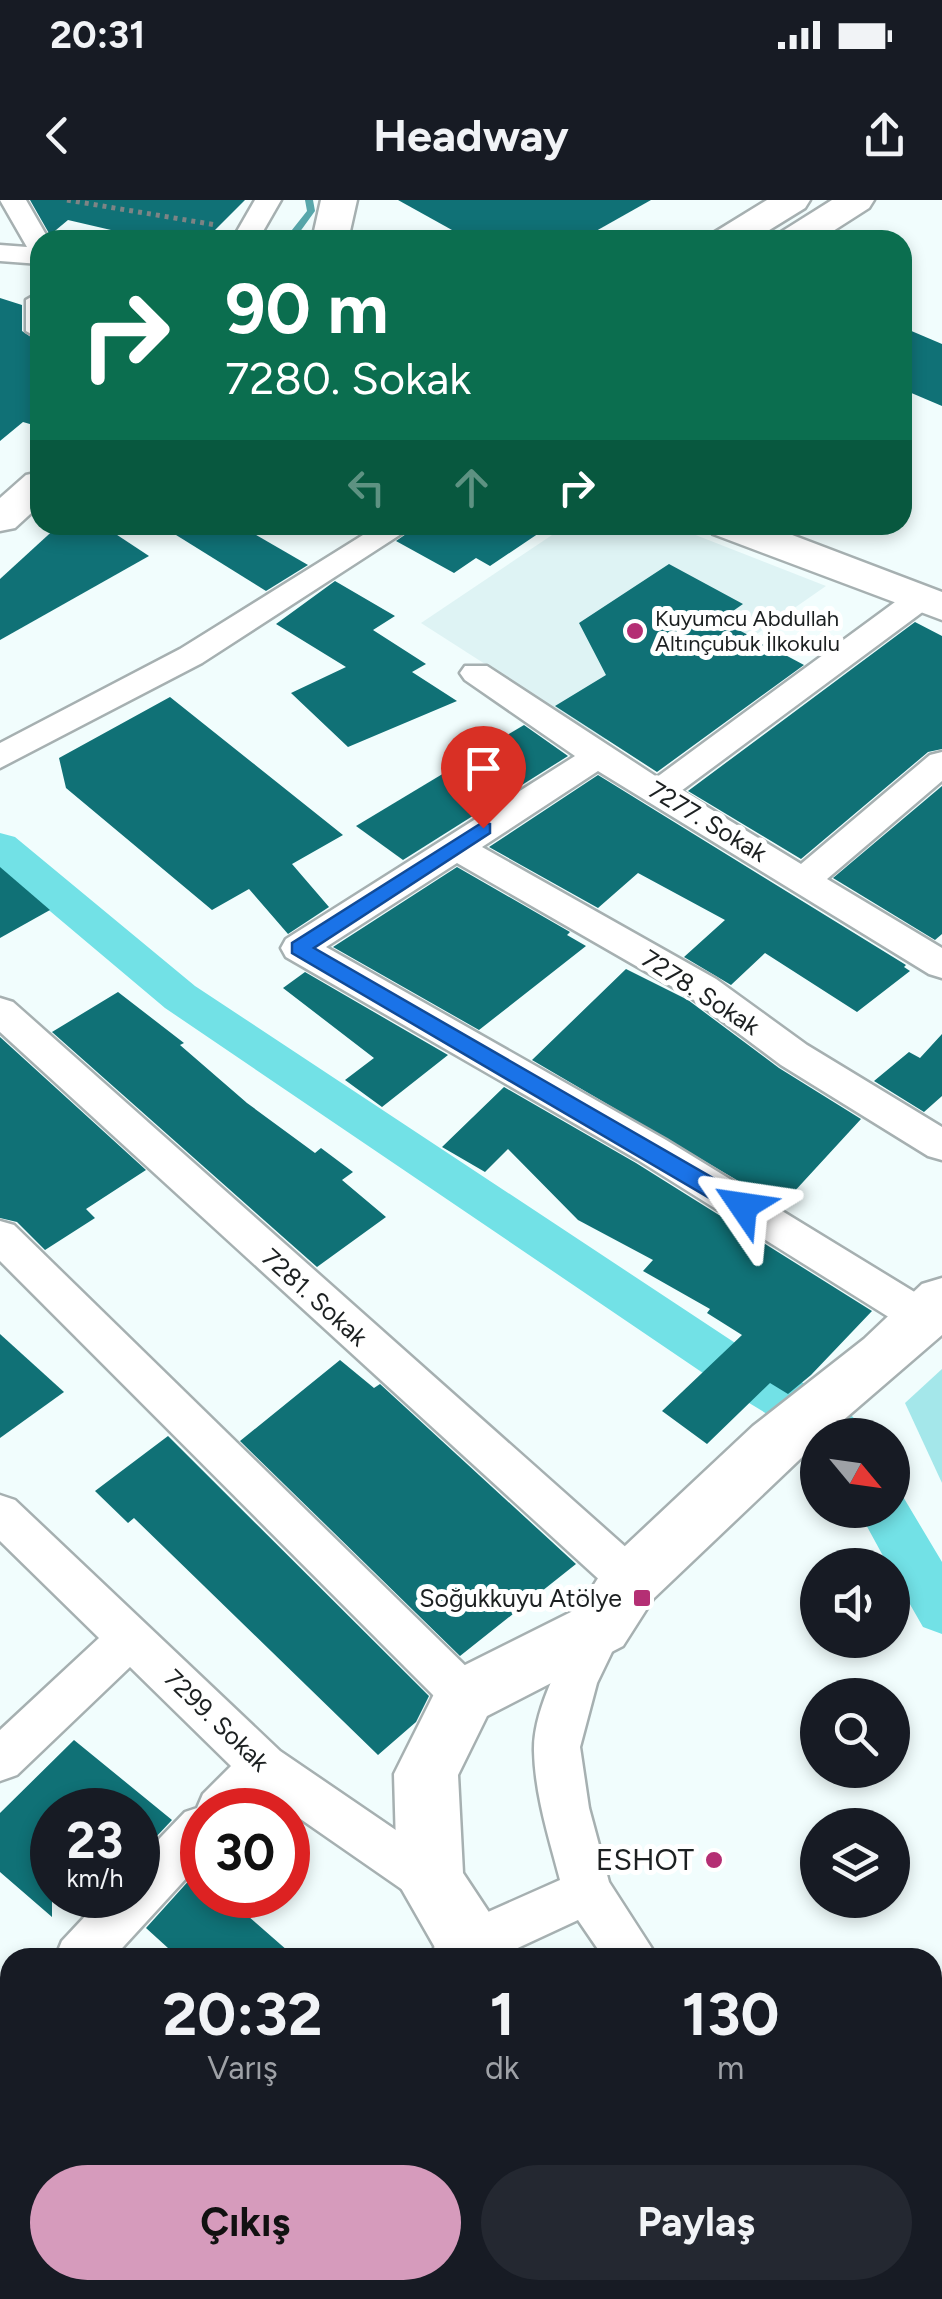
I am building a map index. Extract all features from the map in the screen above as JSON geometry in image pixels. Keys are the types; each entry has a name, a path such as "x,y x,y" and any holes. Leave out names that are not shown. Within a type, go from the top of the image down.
{"street":[{"path":"13,200 30,230"},
{"path":"251,230 268,200"},
{"path":"332,230 339,200"},
{"path":"744,230 792,200"},
{"path":"810,230 856,200"},
{"path":"0,253 30,255"},
{"path":"0,519 30,493"},
{"path":"0,757 47,736 191,656 384,535"},
{"path":"754,535 931,603"},
{"path":"658,792 931,603"},
{"name":"7277. Sokak","path":"476,673 598,756 805,878 942,965"},
{"path":"430,1881 426,1774 466,1696 616,1604 774,1443 917,1325 652,1150 299,948 598,756"},
{"path":"805,878 942,763"},
{"name":"7278. Sokak","path":"454,846 703,988 794,1054 942,1146"},
{"name":"7281. Sokak","path":"0,1011 616,1604"},
{"path":"0,1236 466,1696"},
{"name":"7299. Sokak","path":"0,1513 263,1766 430,1881 465,1948"},
{"path":"616,1604 574,1681 557,1747 565,1808 587,1892 626,1948"},
{"path":"1,1762 131,1636"},
{"path":"242,1788 263,1766"},
{"path":"160,1871 180,1851"},
{"path":"478,1948 587,1892"},
{"path":"89,1948 116,1918"}],"path":[{"path":"67,200 218,230"}],"shaded area":[{"path":"552,535 696,535 826,586 604,740 421,623"},
{"path":"942,1369 942,1483 905,1403"}],"building":[{"path":"30,200 245,200 215,230 111,230 68,220 56,230 47,230"},
{"path":"398,200 651,200 598,230 452,230"},
{"path":"0,298 22,305 22,331 30,336 30,424 23,422 0,441"},
{"path":"912,331 942,344 942,406 912,393"},
{"path":"48,535 117,535 149,556 0,640 0,579"},
{"path":"176,535 256,535 308,565 266,591"},
{"path":"405,535 536,535 490,566 476,558 454,573 396,541"},
{"path":"669,564 743,604 720,620 804,665 657,772 555,706 606,675 579,623"},
{"path":"335,581 395,616 373,630 426,664 412,672 457,701 348,747 291,693 346,667 276,624"},
{"path":"915,622 942,636 942,749 928,752 801,859 688,791"},
{"path":"170,697 343,835 292,864 329,907 288,934 249,889 212,910 66,788 59,758"},
{"path":"524,725 568,756 403,860 356,826"},
{"path":"598,775 910,971 857,1012 765,953 731,985 684,957 725,920 638,873 598,908 489,847"},
{"path":"942,786 942,934 935,940 833,878"},
{"path":"0,867 50,910 0,938"},
{"path":"457,867 570,932 567,935 586,946 479,1030 333,947"},
{"path":"626,969 688,1000 779,1068 861,1119 781,1206 532,1060"},
{"path":"305,972 448,1055 382,1107 345,1080 374,1058 283,988"},
{"path":"118,992 184,1043 180,1045 247,1103 315,1153 321,1148 353,1172 342,1180 386,1217 317,1267 52,1032"},
{"path":"942,1034 942,1096 924,1112 874,1081 909,1052 920,1058"},
{"path":"0,1037 146,1170 86,1209 95,1218 45,1250 17,1222 0,1218"},
{"path":"504,1087 636,1163 872,1311 788,1394 770,1383 707,1444 662,1411 742,1335 707,1313 710,1309 643,1271 653,1260 578,1220 508,1149 485,1172 442,1147"},
{"path":"0,1334 64,1392 0,1438"},
{"path":"340,1360 374,1388 380,1384 576,1564 460,1656 240,1441"},
{"path":"168,1436 429,1696 416,1722 378,1755 134,1518 128,1523 95,1491"},
{"path":"74,1740 133,1788 30,1788 30,1898 0,1872 0,1813"},
{"path":"160,1810 172,1820 160,1833"},
{"path":"180,1890 180,1918 250,1918 285,1948 168,1948 146,1928 160,1918 160,1912"}],"waterway":[{"path":"297,230 311,211 309,200"},
{"path":"0,847 180,997 749,1378 819,1418"},
{"path":"894,1528 942,1611"}],"place":[{"name":"Kuyumcu Abdullah Altınçubuk İlkokulu","path":"635,631"},
{"name":"Soğukkuyu Atölye","path":"642,1598"},
{"name":"ESHOT","path":"714,1860"}],"route":[{"path":"483,828 299,948 743,1206"}]}
